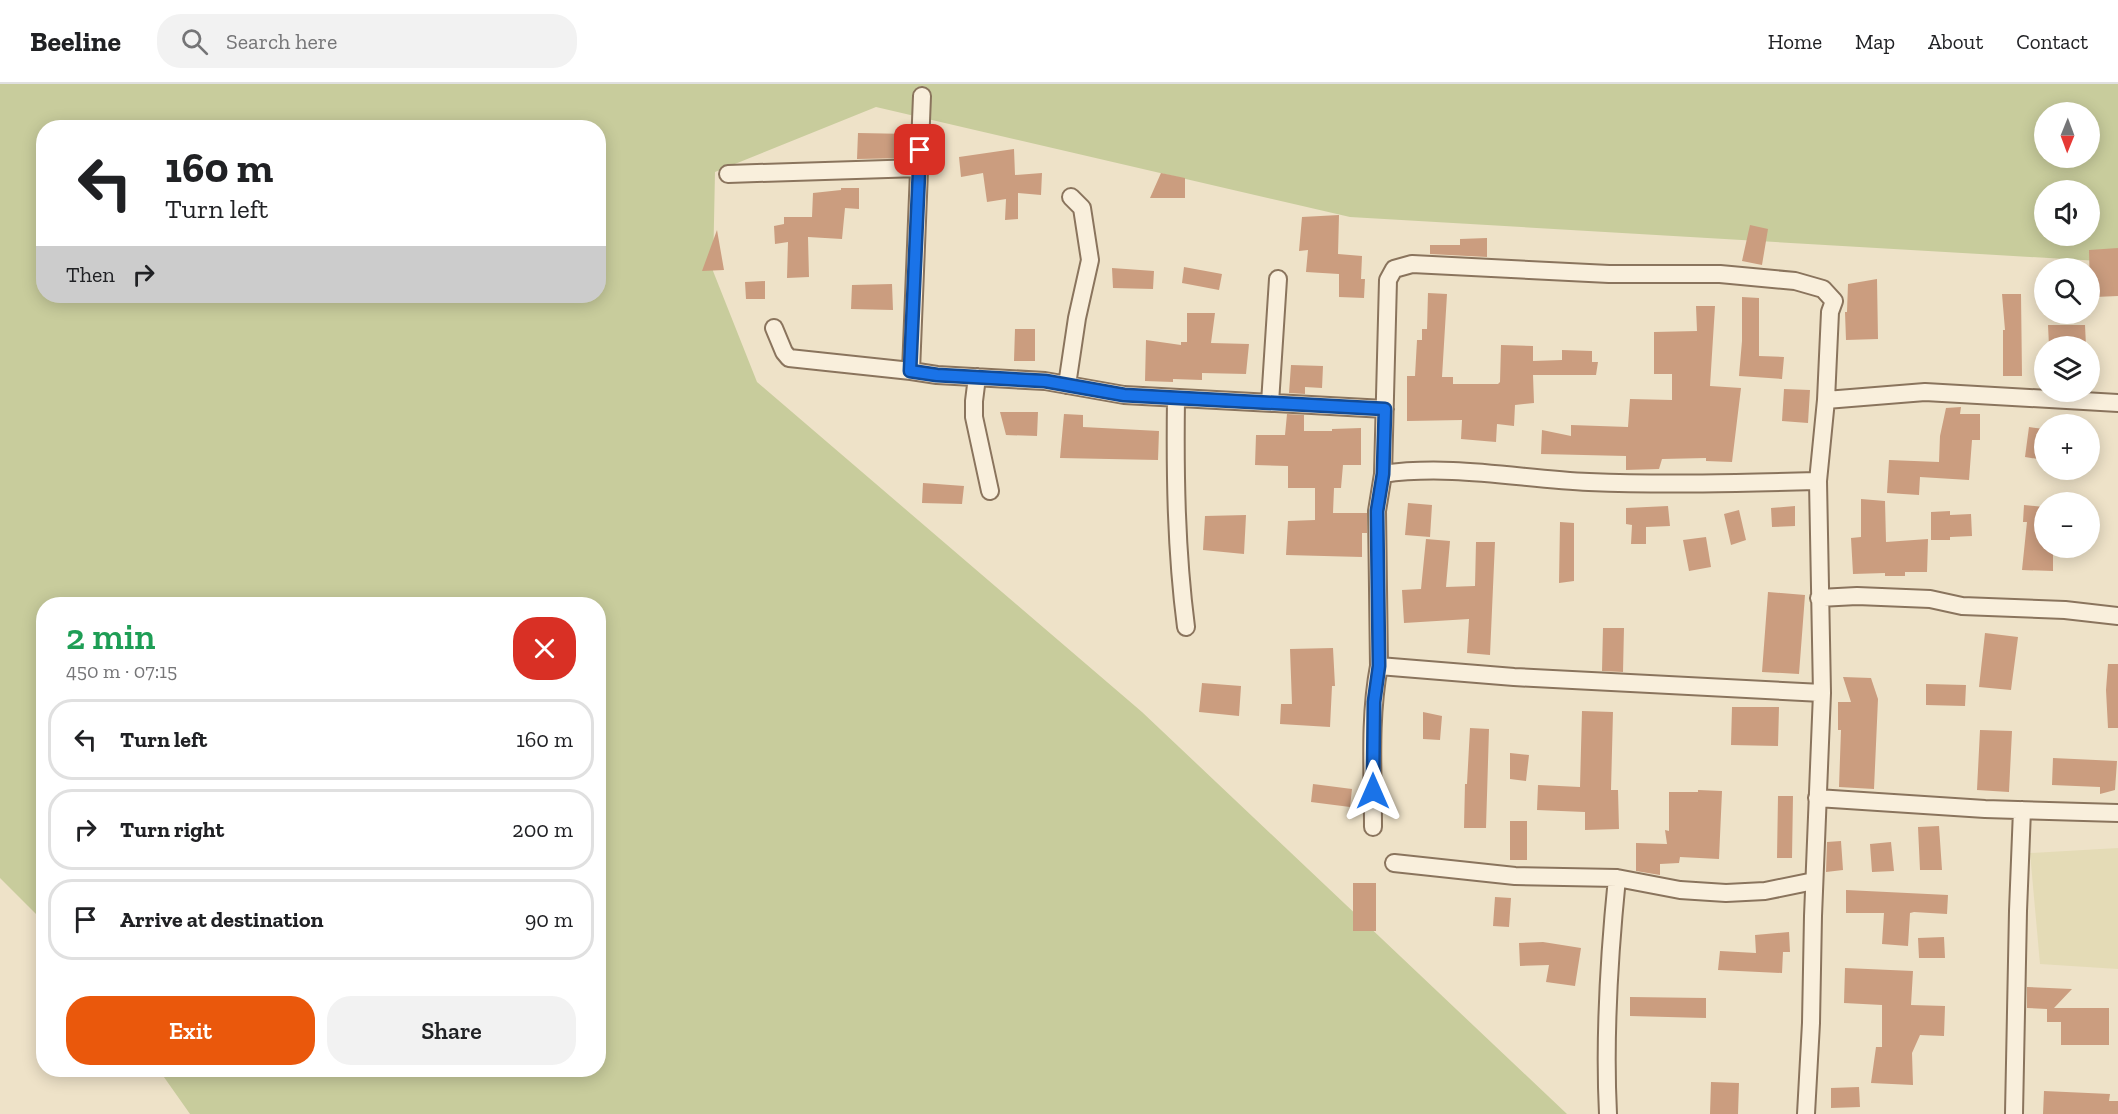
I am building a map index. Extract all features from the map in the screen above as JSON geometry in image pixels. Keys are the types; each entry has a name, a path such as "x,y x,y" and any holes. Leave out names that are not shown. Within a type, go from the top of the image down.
{"street":[{"path":"910,371 922,96"},
{"path":"728,174 919,168"},
{"path":"1067,385 1077,318 1090,260 1082,208 1071,197"},
{"path":"1372,827 1373,732 1379,666 1377,511 1383,474 1388,280 1394,269 1412,264 1609,274 1720,274 1795,281 1823,289 1834,302 1830,312 1826,400 1818,481 1822,693 1806,1114"},
{"path":"1270,403 1278,279"},
{"path":"774,328 789,358 910,371 1045,381 1124,395 1385,409"},
{"path":"977,377 974,417 990,491"},
{"path":"1826,400 1925,392 2118,403"},
{"path":"1176,398 1176,508 1186,627"},
{"path":"1383,474 1445,472 1587,482 1681,484 1818,481"},
{"path":"1819,598 1857,596 1930,599 1962,606 2065,610 2118,616"},
{"path":"1379,666 1514,677 1822,693"},
{"path":"1817,798 2118,813"},
{"path":"2014,1114 2022,810"},
{"path":"1394,863 1515,876 1617,878 1680,890 1726,893 1765,891 1814,881"},
{"path":"1608,1114 1607,993 1617,878"}],"shaded area":[{"path":"2118,848 2118,969 2040,964 2030,853"}],"green space":[{"path":"0,84 2118,84 2118,264 2100,261 2100,258 2048,258 1350,217 876,107 715,172 713,271 757,382 1142,712 1567,1114 190,1114 164,1077 606,1077 606,597 36,597 36,914 0,878"}],"building":[{"path":"858,133 910,134 909,158 857,159"},
{"path":"1014,149 1015,175 1042,173 1041,195 1018,193 1018,219 1005,220 1006,199 987,202 983,173 961,177 959,157"},
{"path":"1161,173 1185,178 1185,198 1150,198"},
{"path":"841,188 859,188 859,209 845,208 842,239 808,237 809,277 787,278 788,242 775,244 774,226 784,224 784,217 812,217 813,193 841,190"},
{"path":"1339,215 1338,254 1362,256 1361,279 1365,279 1364,298 1339,297 1339,274 1306,272 1308,250 1299,251 1302,217"},
{"path":"1750,225 1768,229 1762,265 1742,261"},
{"path":"717,230 724,270 702,271"},
{"path":"1487,238 1487,257 1430,254 1430,245 1460,245 1460,239"},
{"path":"2118,248 2118,296 2100,297 2100,258 2089,258 2089,250"},
{"path":"1184,267 1222,274 1219,290 1182,283"},
{"path":"1112,268 1154,271 1153,289 1113,288"},
{"path":"1877,279 1878,339 1846,340 1845,312 1847,312 1848,284"},
{"path":"765,281 765,299 746,299 745,282"},
{"path":"892,284 893,310 851,309 852,285"},
{"path":"1428,293 1447,294 1442,377 1453,377 1453,384 1498,384 1500,382 1501,345 1533,346 1533,361 1562,360 1562,350 1592,351 1592,362 1598,362 1596,375 1533,375 1534,403 1515,405 1514,426 1497,424 1496,442 1461,439 1462,420 1407,421 1407,376 1415,376 1417,340 1422,340 1422,329 1427,329"},
{"path":"2002,294 2021,294 2022,376 2003,376 2003,330 2005,330"},
{"path":"1742,297 1759,298 1759,356 1784,357 1782,379 1739,376"},
{"path":"1696,306 1715,306 1710,386 1741,388 1732,462 1706,461 1706,458 1662,459 1659,469 1626,470 1626,456 1541,454 1542,430 1571,436 1571,425 1628,427 1630,399 1672,400 1672,374 1654,374 1654,332 1697,331"},
{"path":"1187,313 1215,313 1211,343 1249,344 1246,374 1202,373 1202,380 1145,381 1146,340 1181,345 1181,342 1187,342"},
{"path":"2048,325 2085,325 2086,336 2049,336"},
{"path":"1015,329 1035,329 1035,361 1014,361"},
{"path":"1291,365 1323,366 1322,388 1305,387 1305,394 1289,393"},
{"path":"1784,389 1810,390 1808,423 1782,421"},
{"path":"1961,407 1960,414 1980,414 1980,440 1972,440 1969,480 1920,477 1919,495 1887,493 1889,460 1939,462 1940,436 1946,408"},
{"path":"1000,412 1038,412 1037,436 1006,435"},
{"path":"1064,414 1083,415 1083,427 1159,431 1158,460 1060,458"},
{"path":"1287,414 1304,415 1304,431 1361,428 1361,465 1343,465 1341,488 1334,488 1333,513 1367,513 1367,533 1362,533 1362,557 1286,555 1288,521 1315,520 1315,488 1288,488 1288,466 1255,465 1256,435 1285,435"},
{"path":"2029,427 2034,428 2034,458 2025,457"},
{"path":"923,483 964,486 962,504 922,503"},
{"path":"1861,499 1885,501 1886,542 1928,539 1927,572 1905,572 1905,576 1885,576 1885,573 1853,574 1851,538 1861,537"},
{"path":"1408,503 1432,505 1430,537 1405,535"},
{"path":"2024,505 2034,506 2034,558 2053,558 2053,571 2022,570 2027,522 2023,522"},
{"path":"1668,506 1670,526 1646,527 1646,544 1631,544 1632,525 1626,524 1626,508"},
{"path":"1795,506 1795,526 1772,527 1771,508"},
{"path":"1739,510 1746,540 1731,545 1724,514"},
{"path":"1950,511 1950,515 1971,514 1972,536 1950,537 1950,540 1931,540 1931,512"},
{"path":"1246,515 1244,554 1203,550 1205,516"},
{"path":"1560,522 1574,523 1574,581 1559,583"},
{"path":"1706,537 1711,567 1689,571 1683,540"},
{"path":"1426,539 1450,541 1446,587 1475,586 1476,542 1495,542 1490,655 1467,653 1469,619 1404,623 1402,590 1421,589"},
{"path":"1768,592 1805,595 1799,674 1762,672"},
{"path":"1603,628 1624,628 1623,672 1602,671"},
{"path":"1985,633 2018,637 2011,690 1979,687"},
{"path":"1333,648 1335,686 1332,686 1330,727 1280,724 1281,704 1292,704 1290,649"},
{"path":"2108,664 2118,664 2118,728 2108,728 2106,690"},
{"path":"1843,677 1871,678 1878,699 1874,789 1839,787 1841,730 1838,730 1838,702 1851,702"},
{"path":"1202,683 1241,686 1239,716 1199,712"},
{"path":"1926,684 1966,685 1965,706 1926,705"},
{"path":"1732,707 1779,707 1778,746 1731,745"},
{"path":"1582,711 1613,712 1611,790 1618,790 1619,829 1585,830 1585,812 1537,810 1538,785 1580,787"},
{"path":"1423,712 1442,716 1440,740 1423,739"},
{"path":"1470,728 1489,729 1486,828 1464,828"},
{"path":"1980,730 2012,731 2009,792 1977,790"},
{"path":"1510,753 1529,755 1526,781 1510,779"},
{"path":"2053,758 2117,761 2115,790 2100,794 2100,787 2052,785"},
{"path":"1313,784 1352,789 1350,807 1311,802"},
{"path":"1698,790 1722,791 1719,859 1680,857 1679,863 1660,864 1660,875 1636,871 1636,843 1667,844 1665,830 1669,831 1669,792 1698,792"},
{"path":"1778,796 1793,796 1792,858 1777,858"},
{"path":"1510,821 1527,821 1527,860 1510,860"},
{"path":"1939,826 1942,870 1920,870 1918,827"},
{"path":"1841,841 1843,870 1826,872 1827,842"},
{"path":"1891,842 1894,871 1872,872 1870,844"},
{"path":"1353,883 1376,883 1376,931 1353,931"},
{"path":"1846,890 1948,895 1947,914 1910,913 1908,946 1882,944 1884,913 1846,913"},
{"path":"1495,897 1511,898 1509,927 1493,926"},
{"path":"1789,932 1790,952 1783,952 1782,973 1718,970 1720,951 1756,953 1755,935"},
{"path":"1944,937 1945,958 1919,958 1918,938"},
{"path":"1543,942 1581,948 1575,986 1546,982 1549,965 1520,966 1519,943"},
{"path":"1845,968 1913,971 1911,1005 1945,1006 1944,1036 1920,1035 1912,1053 1913,1085 1871,1083 1876,1047 1882,1047 1882,1005 1844,1003"},
{"path":"2027,987 2072,989 2054,1008 2109,1008 2109,1045 2061,1045 2061,1022 2047,1022 2047,1009 2027,1008"},
{"path":"1630,997 1706,998 1706,1018 1630,1016"},
{"path":"1711,1082 1739,1083 1738,1114 1710,1114"},
{"path":"1859,1087 1860,1107 1831,1108 1831,1088"},
{"path":"2044,1091 2110,1094 2109,1101 2118,1101 2118,1114 2043,1114"}],"route":[{"path":"920,150 910,371 937,375 1045,381 1124,395 1385,409 1383,474 1377,511 1379,666 1374,702 1373,791"}]}
